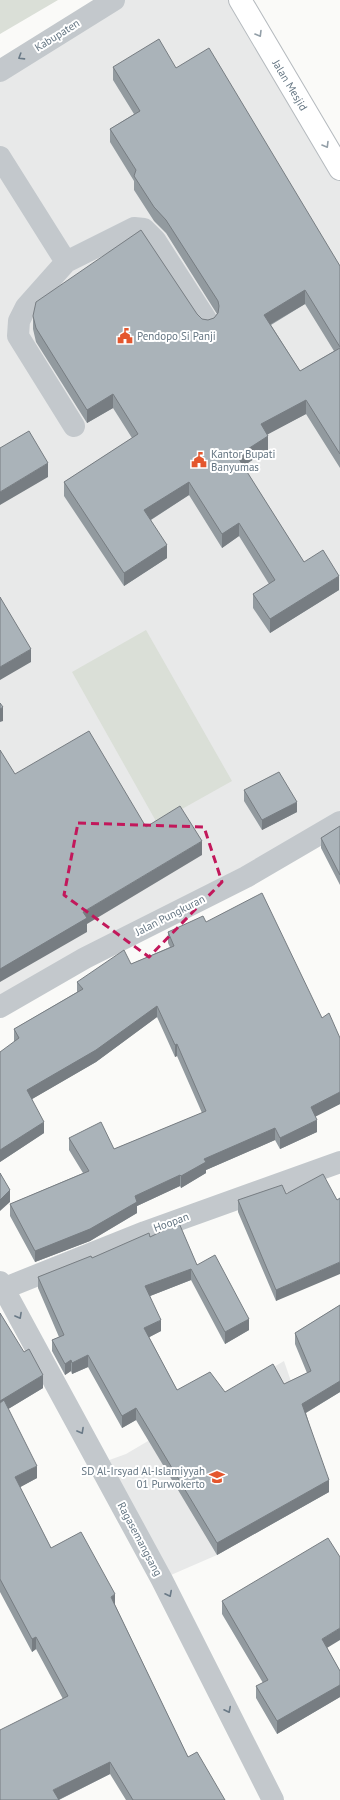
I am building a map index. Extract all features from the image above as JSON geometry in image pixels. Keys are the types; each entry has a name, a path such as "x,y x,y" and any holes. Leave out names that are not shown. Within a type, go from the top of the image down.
{"main road":[{"name":"Jalan Mesjid","path":"240,0 340,170"}],"street":[{"name":"Kabupaten","path":"0,71 114,0"},
{"path":"0,158 66,262"},
{"path":"74,426 18,336 18,321 26,307 66,262 134,228 144,230 155,240 207,321"},
{"name":"Jalan Pungkuran","path":"0,1008 85,958 246,877 340,822"},
{"name":"Hoopan","path":"1,1287 145,1232 340,1162"},
{"name":"Ragasemangsang","path":"1,1287 162,1580 273,1800"}],"highlighted area":[{"path":"78,823 204,827 222,882 149,957 64,895"}],"shaded area":[{"path":"0,0 58,0 0,34"},
{"path":"113,0 240,0 340,169 340,817 0,1004 0,68"},
{"path":"146,630 232,781 157,823 72,672"},
{"name":"SD Al-Irsyad Al-Islamiyyah 01 Purwokerto","path":"284,1361 329,1492 217,1555 164,1578 101,1463 126,1454"}],"building":[{"path":"159,39 176,68 209,48 340,266 340,347 305,290 264,315 300,371 340,348 340,454 306,400 261,424 268,436 237,456 304,562 323,550 339,576 270,619 253,594 275,580 239,523 222,534 189,482 144,510 167,545 124,573 64,482 138,434 113,394 87,410 36,328 33,316 36,302 141,230 197,314 202,319 208,320 214,318 218,313 218,301 166,220 154,207 134,176 136,170 110,129 140,111 113,67"},
{"path":"29,431 48,463 0,492 0,448"},
{"path":"0,597 31,649 0,667"},
{"path":"89,731 146,827 180,806 202,841 83,912 87,918 0,969 0,750 15,774"},
{"path":"279,772 297,802 262,820 244,790"},
{"path":"340,826 340,875 321,838"},
{"path":"262,893 322,1018 329,1013 340,1038 340,1092 311,1107 317,1120 280,1138 275,1128 204,1159 206,1162 181,1176 180,1175 135,1196 137,1202 90,1229 35,1251 10,1204 89,1171 69,1138 101,1122 114,1149 206,1111 177,1044 175,1045 157,1006 96,1050 27,1090 44,1122 0,1150 0,1052 19,1038 14,1029 83,989 77,982 124,950 131,964 174,946 168,932 203,916 206,922"},
{"path":"0,1173 10,1190 0,1200"},
{"path":"323,1174 337,1200 340,1198 340,1262 276,1290 238,1200 282,1185 286,1194"},
{"path":"179,1223 197,1265 215,1255 249,1319 225,1332 191,1269 145,1286 161,1320 144,1328 177,1390 210,1372 225,1392 273,1364 284,1384 311,1371 295,1333 340,1305 340,1381 302,1404 329,1480 217,1543 136,1408 122,1416 88,1355 72,1363 71,1360 65,1364 52,1340 64,1335 38,1277 91,1256 92,1258 149,1233 150,1237"},
{"path":"0,1313 24,1352 29,1349 43,1375 0,1401"},
{"path":"4,1400 37,1466 15,1477 51,1548 81,1532 115,1594 111,1597 188,1757 197,1752 225,1800 133,1800 110,1762 53,1790 59,1800 0,1800 0,1730 68,1696 36,1637 32,1639 0,1579 0,1403"},
{"path":"328,1538 340,1557 340,1628 322,1639 340,1671 340,1685 277,1721 256,1686 268,1680 222,1601"}],"place":[{"name":"Pendopo Si Panji","path":"125,336"},
{"name":"Kantor Bupati Banyumas","path":"199,460"},
{"name":"SD Al-Irsyad Al-Islamiyyah 01 Purwokerto","path":"217,1477"}]}
